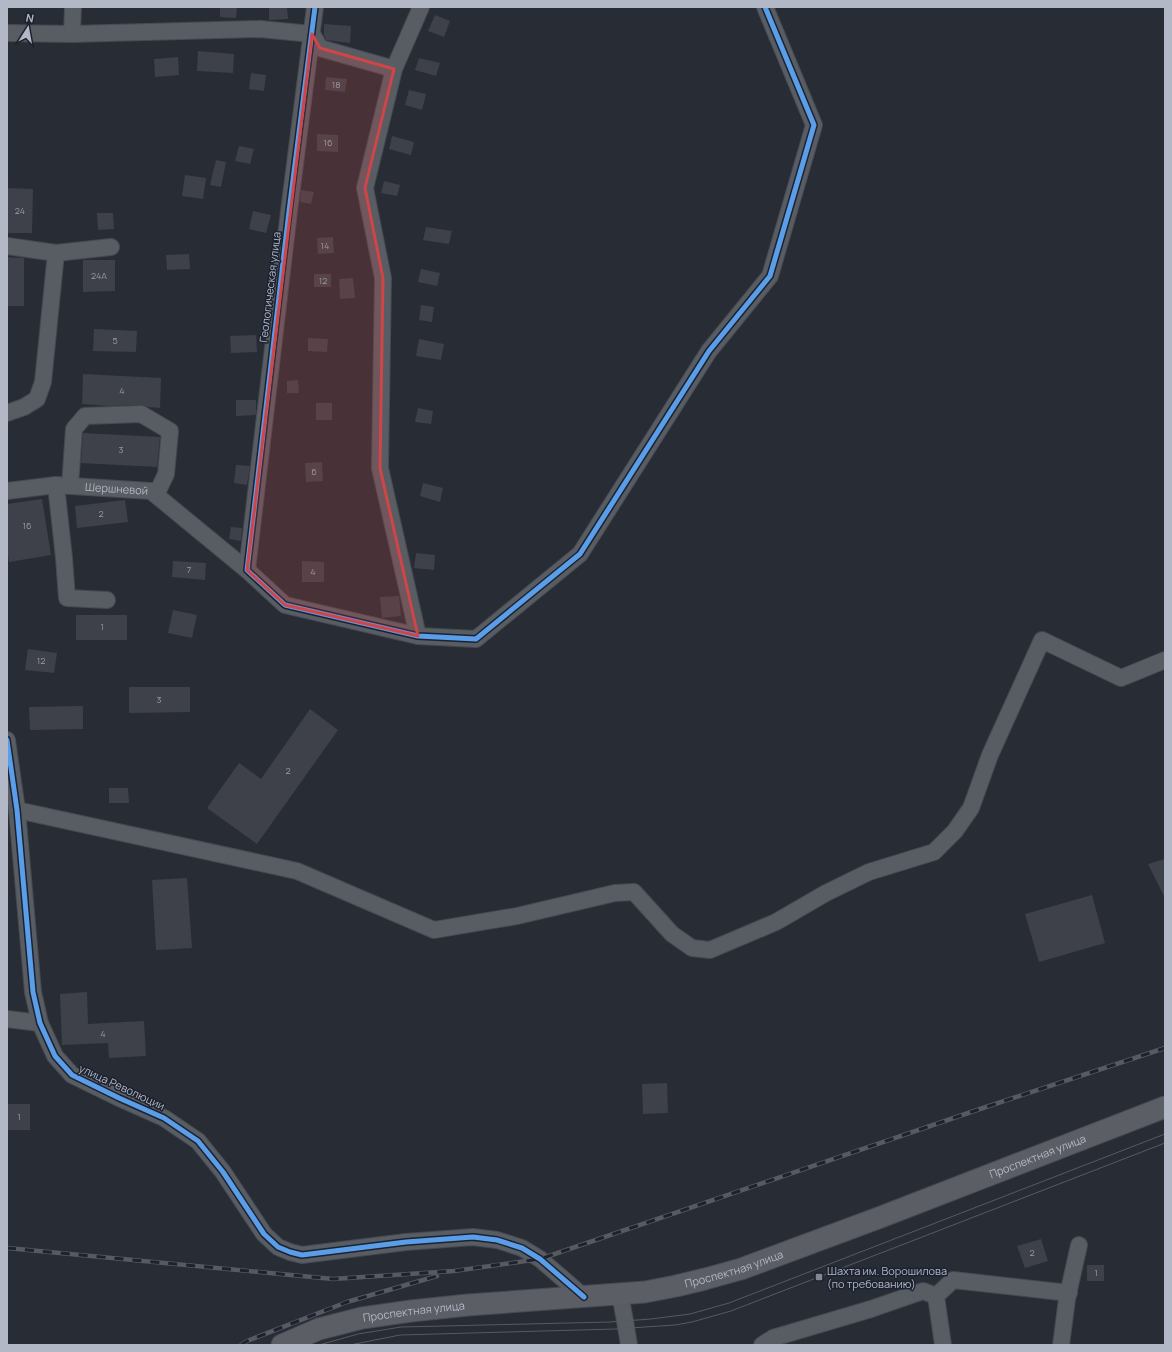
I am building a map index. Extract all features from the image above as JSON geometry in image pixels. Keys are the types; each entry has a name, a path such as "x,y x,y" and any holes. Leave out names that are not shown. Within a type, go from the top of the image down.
{"main road":[{"name":"Проспектная улица","path":"282,1345 319,1329 362,1318 461,1306 645,1292 676,1286 741,1268 882,1217 1165,1107"}],"street":[{"path":"72,34 73,7"},
{"name":"Геологическая улица","path":"247,570 289,211 315,7"},
{"path":"418,636 380,468 383,278 365,188 394,69 421,7"},
{"name":"Шершневой","path":"7,491 63,485 151,491 247,570 285,605 418,636 476,639 580,554 709,351 770,276 814,125 765,7"},
{"path":"7,33 72,34 260,29 312,34 320,48 394,69"},
{"path":"7,246 56,253 111,247"},
{"path":"7,413 24,407 37,399 43,382 56,253"},
{"path":"108,600 67,598 64,558 63,485 74,429 85,416 141,414 170,431 166,474 156,495"},
{"path":"17,810 297,871 434,930 517,916 615,893 634,892 672,934 692,948 710,950 776,922 826,893 869,872 934,852 955,831 971,808 990,755 1042,640 1121,678 1165,660"},
{"name":"улица Революции","path":"7,740 9,767 17,810 33,992 40,1023 55,1056 72,1075 164,1118 198,1141 223,1172 264,1234 278,1247 302,1256 406,1242 473,1237 497,1240 522,1248 540,1259 584,1297"},
{"path":"7,1019 40,1023"},
{"path":"1061,1345 1068,1293 1079,1245"},
{"path":"936,1296 953,1280 1068,1293"},
{"path":"762,1345 773,1338 871,1309 923,1291 936,1296"},
{"path":"620,1294 626,1321 628,1345"},
{"path":"936,1296 943,1345"}],"highlighted area":[{"path":"312,34 320,48 394,69 365,188 383,278 380,468 418,636 285,605 247,570"}],"building":[{"path":"220,7 237,7 236,18 220,17"},
{"path":"269,7 287,7 288,19 269,20"},
{"path":"435,15 450,21 444,37 428,31"},
{"path":"324,24 351,26 350,43 326,40 324,35"},
{"path":"198,51 234,54 233,73 197,71"},
{"path":"178,57 179,75 155,77 154,59"},
{"path":"419,58 440,63 436,76 415,70"},
{"path":"251,73 266,75 264,91 249,89"},
{"path":"326,77 347,79 345,92 325,90"},
{"path":"409,90 426,94 422,110 405,105"},
{"path":"317,134 338,135 338,152 317,151"},
{"path":"392,136 414,142 411,155 389,149"},
{"path":"239,146 254,149 250,164 235,161"},
{"path":"216,160 226,162 221,187 210,185"},
{"path":"185,175 206,178 203,199 182,196"},
{"path":"384,181 400,185 397,196 381,193"},
{"path":"7,188 33,189 32,233 7,233"},
{"path":"301,190 314,192 311,204 300,202"},
{"path":"253,211 271,215 266,233 249,229"},
{"path":"97,213 113,213 114,229 98,230"},
{"path":"426,227 452,231 449,244 423,240"},
{"path":"333,237 334,253 318,254 317,238"},
{"path":"189,254 190,269 167,270 166,255"},
{"path":"7,257 24,258 24,306 7,306"},
{"path":"83,260 115,260 115,291 83,292"},
{"path":"421,269 440,273 437,286 418,282"},
{"path":"314,274 331,274 331,287 314,287"},
{"path":"353,278 355,298 340,299 339,279"},
{"path":"421,305 434,307 432,322 419,320"},
{"path":"94,329 137,331 136,352 93,351"},
{"path":"256,335 257,352 231,353 230,336"},
{"path":"308,338 328,339 327,352 308,351"},
{"path":"419,339 444,344 441,360 416,356"},
{"path":"83,374 161,378 160,408 141,405 109,406 82,404"},
{"path":"298,380 299,393 287,393 287,381"},
{"path":"236,400 256,400 256,415 236,416"},
{"path":"316,403 332,403 332,420 316,420"},
{"path":"418,408 433,411 431,424 415,422"},
{"path":"83,433 160,437 157,467 81,463"},
{"path":"322,462 323,481 306,482 305,463"},
{"path":"236,465 250,466 247,485 234,483"},
{"path":"423,483 443,488 440,502 420,496"},
{"path":"42,499 51,555 9,562 7,549 7,504"},
{"path":"125,500 128,522 77,528 75,506"},
{"path":"231,527 242,528 241,541 229,539"},
{"path":"416,553 435,555 434,570 414,568"},
{"path":"173,561 206,563 205,580 172,577"},
{"path":"302,561 324,562 324,582 302,582"},
{"path":"399,596 401,616 382,618 380,597"},
{"path":"173,610 197,615 192,638 168,633"},
{"path":"76,615 127,615 127,640 76,640"},
{"path":"28,649 57,653 54,673 25,670"},
{"path":"129,687 190,687 190,712 129,713"},
{"path":"83,706 83,729 30,730 29,707"},
{"path":"310,709 338,730 257,844 207,808 239,763 261,779"},
{"path":"109,788 128,788 129,803 109,803"},
{"path":"1165,859 1165,898 1148,864"},
{"path":"187,878 192,948 156,950 152,880"},
{"path":"1092,895 1105,943 1039,962 1025,914"},
{"path":"87,992 88,1024 144,1021 146,1056 109,1058 108,1043 62,1045 60,994"},
{"path":"667,1083 668,1113 643,1114 642,1084"},
{"path":"7,1104 30,1104 30,1130 7,1130"},
{"path":"1041,1239 1048,1261 1025,1268 1017,1246"},
{"path":"1087,1265 1104,1265 1104,1281 1087,1281"}],"tram line":[{"path":"319,1345 358,1334 401,1327 610,1322 690,1314 729,1303 1165,1134"},
{"path":"350,1345 400,1335 615,1329 675,1325 692,1322 731,1311 1165,1143"}],"railway":[{"path":"7,1248 333,1279 454,1271 540,1259 977,1110 1165,1048"},
{"path":"241,1345 247,1341 347,1302 437,1276"}],"cycle path":[{"path":"315,7 289,211 247,570 285,605 418,636 476,639 580,554 709,351 770,276 814,125 765,7"},
{"path":"7,740 17,810 33,992 40,1023 55,1056 72,1075 164,1118 198,1141 223,1172 264,1234 278,1247 302,1255 406,1242 473,1237 497,1240 522,1248 540,1259 584,1297"}],"place":[{"name":"Шахта им. Ворошилова (по требованию)","path":"819,1277"}]}
